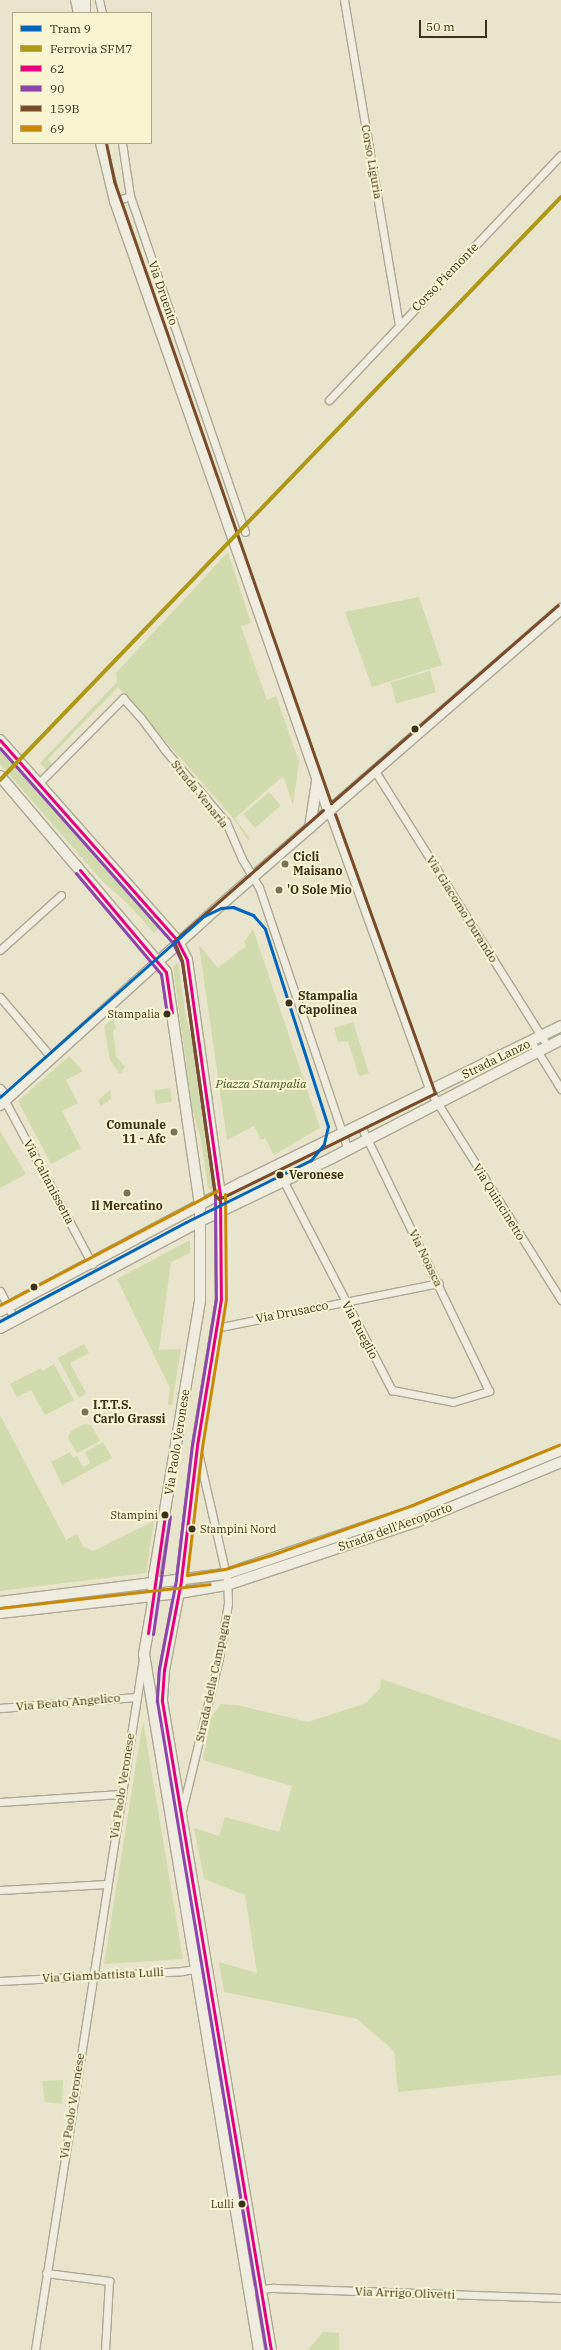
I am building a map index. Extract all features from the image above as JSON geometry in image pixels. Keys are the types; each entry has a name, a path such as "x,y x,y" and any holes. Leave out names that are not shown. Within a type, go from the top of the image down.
{"main road":[{"path":"76,0 80,12"},
{"path":"85,0 85,12"},
{"name":"Via Druento","path":"101,144 115,201 329,812"},
{"path":"4,1101 179,942 561,609"},
{"path":"0,740 179,942 186,960 220,1194 220,1212"},
{"path":"0,776 166,972 200,1205 200,1221"},
{"path":"310,828 317,779"},
{"name":"Strada Lanzo","path":"4,1309 92,1264 220,1194 342,1136 561,1026"},
{"name":"Strada Lanzo","path":"0,1328 200,1221 348,1150 561,1040"},
{"name":"Via Paolo Veronese","path":"220,1212 220,1299 196,1446 181,1581 164,1670 162,1701 261,2288 270,2350"},
{"name":"Via Paolo Veronese","path":"144,1654 153,1596 153,1584 200,1301 200,1221"},
{"name":"Strada dell'Aeroporto","path":"0,1602 181,1581 226,1574 412,1511 561,1450"},
{"name":"Strada dell'Aeroporto","path":"0,1613 179,1593 227,1585 418,1521 561,1462"},
{"path":"144,1654 259,2350"}],"street":[{"path":"99,0 102,12"},
{"name":"Corso Liguria","path":"344,0 400,325"},
{"name":"Via Druento","path":"122,144 130,196 244,532"},
{"name":"Corso Piemonte","path":"329,400 561,155"},
{"path":"115,201 130,196"},
{"name":"Strada Venaria","path":"39,783 123,698 226,822 242,859 254,877"},
{"name":"Via Giacomo Durando","path":"375,771 548,1047"},
{"name":"Via Druento","path":"329,812 430,1091"},
{"path":"254,877 270,916 342,1136 348,1150"},
{"path":"0,950 61,895"},
{"path":"0,997 52,1058"},
{"path":"531,1041 561,1089"},
{"name":"Via Caltanissetta","path":"0,1088 4,1101 92,1264"},
{"path":"430,1091 438,1104"},
{"name":"Via Quincinetto","path":"438,1104 561,1300"},
{"name":"Via Noasca","path":"361,1126 439,1283 489,1391"},
{"name":"Via Rueglio","path":"283,1180 392,1390 453,1402 489,1391"},
{"name":"Via Drusacco","path":"216,1328 439,1283"},
{"path":"0,1291 4,1309 15,1320"},
{"name":"Strada della Campagna","path":"181,1815 219,1658 226,1618 226,1574 196,1446"},
{"name":"Via Paolo Veronese","path":"34,2350 144,1654"},
{"name":"Via Beato Angelico","path":"0,1708 136,1697"},
{"path":"0,1802 121,1794"},
{"path":"0,1890 107,1884"},
{"name":"Via Giambattista Lulli","path":"0,1981 196,1969 206,1967"},
{"path":"46,2273 109,2281 105,2350"},
{"name":"Via Arrigo Olivetti","path":"249,2290 261,2288 561,2298"}],"green space":[{"path":"228,552 251,623 241,626 267,700 276,696 299,762 293,805 283,776 235,818 250,839 248,840 233,818 118,687 48,759 53,765 47,771 40,763 117,682 116,673"},
{"path":"419,597 442,665 372,687 345,612"},
{"path":"430,671 436,692 397,703 391,682"},
{"path":"0,746 159,929 154,933 128,904 103,882 0,764"},
{"path":"269,792 281,806 255,828 243,814"},
{"name":"Piazza Stampalia","path":"253,929 320,1128 274,1155 265,1138 261,1140 254,1126 227,1140 199,945 218,968 246,946 244,942"},
{"path":"178,962 186,1018 194,1046 212,1177 215,1179 213,1192 208,1188 201,1140 192,1108 173,967"},
{"path":"114,1019 116,1029 113,1030 116,1056 125,1067 120,1074 110,1060 104,1026"},
{"path":"353,1022 369,1073 359,1076 348,1041 338,1042 334,1028"},
{"path":"69,1056 83,1071 66,1080 78,1103 62,1111 81,1148 51,1164 18,1101"},
{"path":"170,1088 172,1102 156,1104 154,1090"},
{"path":"110,1090 111,1099 101,1106 98,1100"},
{"path":"0,1131 26,1174 0,1188"},
{"path":"190,1240 190,1253 171,1262 159,1350 181,1349 172,1405 168,1405 170,1388 117,1279"},
{"path":"84,1344 89,1353 70,1363 86,1393 79,1398 58,1358"},
{"path":"54,1364 74,1400 45,1415 31,1390 17,1397 10,1384 41,1368 42,1371"},
{"path":"0,1415 66,1540 77,1534 83,1546 93,1551 154,1521 146,1573 0,1591"},
{"path":"84,1424 91,1425 100,1441 77,1453 68,1438 71,1431"},
{"path":"103,1442 112,1458 62,1485 51,1462 70,1452 73,1458 77,1456 83,1467 90,1463 85,1452"},
{"path":"381,1679 561,1740 561,2075 398,2092 394,2051 357,2019 224,1992 219,1962 257,1973 245,1895 204,1879 194,1828 219,1836 225,1817 279,1832 292,1786 203,1760 211,1717 221,1704 237,1705 308,1722 366,1703 380,1688"},
{"path":"143,1721 183,1959 104,1964"},
{"path":"63,2080 62,2104 45,2102 42,2081"},
{"path":"323,2332 339,2333 339,2350 308,2350"}],"tram line":[{"name":"9","path":"0,1097 204,916 221,908 233,907 253,915 265,929 328,1126 324,1144 311,1160 186,1222 0,1321"}],"rail line":[{"name":"SFM7","path":"0,780 561,197"}],"transit line":[{"name":"159B","path":"106,144 114,181 331,803 558,605"},
{"name":"62","path":"0,740 177,940 187,960 220,1194 221,1299 197,1446 181,1581 164,1670 162,1701 271,2350"},
{"name":"90","path":"0,748 173,943 182,962 215,1194 216,1299 192,1445 176,1580 159,1669 157,1701 266,2350"},
{"name":"159B","path":"323,810 174,941 182,961 215,1195 219,1199 435,1093 335,814"},
{"name":"62","path":"80,870 166,972 172,1013"},
{"name":"90","path":"76,873 161,974 167,1014"},
{"name":"69","path":"0,1305 218,1190"},
{"name":"69","path":"225,1194 226,1299 202,1447 187,1575 225,1569 271,1555 410,1506 559,1445"},
{"name":"62","path":"148,1633 165,1515"},
{"name":"90","path":"153,1634 170,1516"},
{"name":"69","path":"0,1608 210,1584"}],"place":[{"name":"Cicli Maisano","path":"285,864"},
{"name":"'O Sole Mio","path":"279,890"},
{"name":"Stampalia Capolinea","path":"289,1003"},
{"name":"Stampalia","path":"167,1014"},
{"name":"Comunale 11 - Afc","path":"174,1132"},
{"name":"Veronese","path":"280,1175"},
{"name":"Il Mercatino","path":"127,1193"},
{"name":"I.T.T.S. Carlo Grassi","path":"85,1412"},
{"name":"Stampini","path":"165,1515"},
{"name":"Stampini Nord","path":"192,1529"},
{"name":"Lulli","path":"242,2204"}]}
